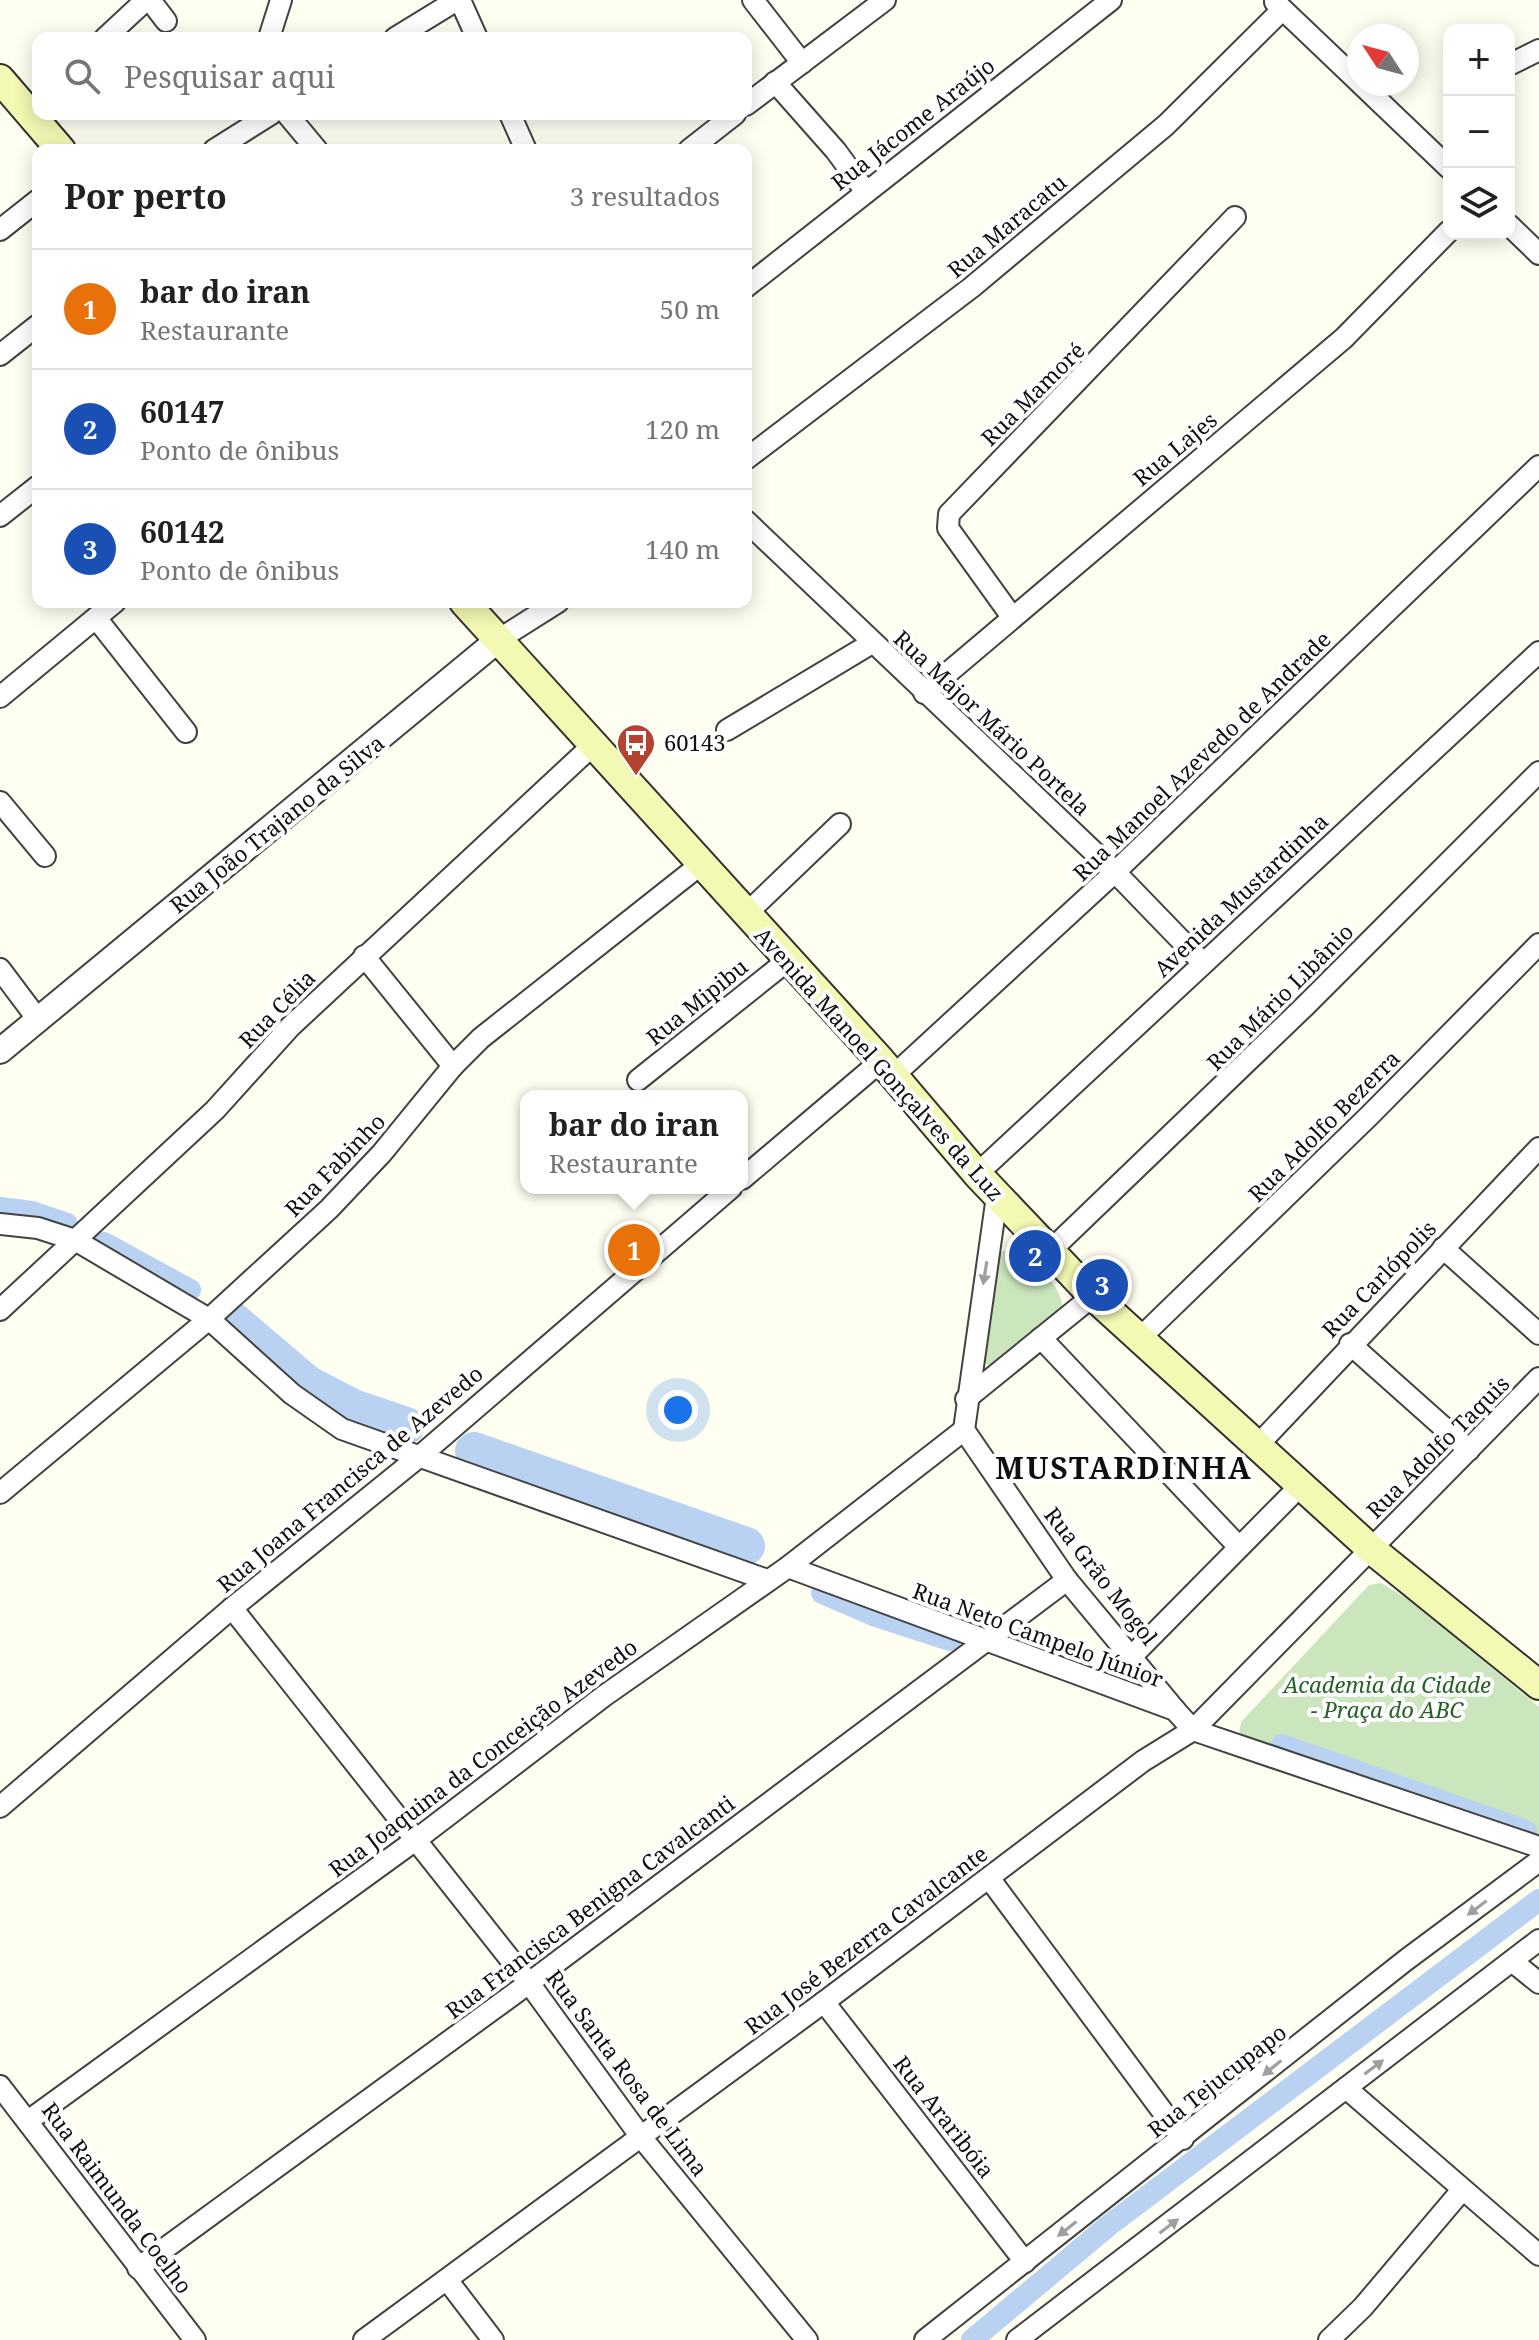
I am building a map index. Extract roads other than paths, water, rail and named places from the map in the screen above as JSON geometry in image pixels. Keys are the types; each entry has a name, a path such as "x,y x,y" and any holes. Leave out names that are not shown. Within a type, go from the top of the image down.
{"main road":[{"path":"0,79 32,104"},
{"path":"42,120 57,144"},
{"name":"Avenida Manoel Gonçalves da Luz","path":"469,608 887,1068 977,1174 1093,1296 1371,1549 1539,1685"}],"street":[{"path":"112,32 148,0 166,21"},
{"path":"271,32 281,0"},
{"path":"405,32 459,0 474,32"},
{"path":"753,0 802,63"},
{"path":"752,100 885,0"},
{"name":"Rua Jácome Araújo","path":"752,282 1111,0"},
{"path":"1277,5 1347,71"},
{"name":"Rua Maracatu","path":"752,454 972,287 1166,125 1277,5"},
{"path":"1515,62 1539,50"},
{"path":"775,82 821,133 866,192"},
{"path":"1374,96 1443,162"},
{"path":"224,144 262,120"},
{"path":"292,120 312,144"},
{"path":"513,120 523,144"},
{"path":"697,144 727,120"},
{"path":"0,230 32,205"},
{"name":"Rua Mamoré","path":"1012,617 948,528 949,514 1235,217"},
{"path":"1515,231 1539,254"},
{"name":"Rua Lajes","path":"924,693 1344,338 1443,237"},
{"path":"0,355 32,330"},
{"name":"Rua Manoel Azevedo de Andrade","path":"887,1068 1115,872 1539,466"},
{"path":"0,516 32,491"},
{"name":"Rua Major Mário Portela","path":"752,527 1115,872 1203,963"},
{"path":"0,697 108,608"},
{"name":"Rua João Trajano da Silva","path":"0,1051 498,640 549,608"},
{"path":"96,618 186,732"},
{"path":"727,730 872,643"},
{"name":"Avenida Mustardinha","path":"977,1174 1539,652"},
{"name":"Rua Célia","path":"0,1310 215,1110 290,1027 364,956 592,746"},
{"name":"Rua Mário Libânio","path":"1050,1251 1293,1018 1539,772"},
{"path":"0,802 45,856"},
{"path":"745,915 840,824"},
{"name":"Rua Fabinho","path":"0,1493 209,1319 329,1209 382,1153 453,1066 481,1038 700,865"},
{"name":"Rua Adolfo Bezerra","path":"1139,1339 1369,1116 1539,944"},
{"path":"364,956 453,1066"},
{"name":"Rua Mipibu","path":"638,1080 787,961"},
{"path":"0,969 39,1021"},
{"path":"748,1174 887,1068"},
{"name":"Rua Carlópolis","path":"1257,1446 1350,1344 1539,1148"},
{"name":"Rua Joana Francisca de Azevedo","path":"0,1807 232,1608 420,1456 724,1194"},
{"path":"964,1430 997,1196"},
{"path":"0,1224 38,1228 75,1240 209,1319 316,1415 342,1429 767,1580"},
{"path":"1443,1248 1539,1334"},
{"path":"966,1399 1093,1296"},
{"path":"1041,1338 1239,1547"},
{"path":"1350,1344 1469,1450"},
{"name":"Rua Adolfo Taquis","path":"1371,1549 1539,1378"},
{"name":"Rua Joaquina da Conceição Azevedo","path":"28,2121 417,1839 604,1696 788,1567 964,1430"},
{"name":"Rua Grão Mogol","path":"964,1430 1067,1580 1133,1655 1175,1710"},
{"path":"1133,1655 1300,1486"},
{"name":"Rua José Bezerra Cavalcante","path":"364,2340 824,2002 1143,1761 1193,1730 1371,1549"},
{"name":"Rua Neto Campelo Júnior","path":"788,1567 1175,1710 1193,1730 1539,1847"},
{"name":"Rua Francisca Benigna Cavalcanti","path":"138,2268 529,1983 1067,1580"},
{"name":"Rua Santa Rosa de Lima","path":"232,1608 529,1983 641,2137 807,2340"},
{"name":"Rua Tejucupapo","path":"925,2340 1406,1960 1539,1861"},
{"path":"989,1878 1183,2139"},
{"path":"1017,2340 1539,1940"},
{"path":"1513,1962 1539,1983"},
{"name":"Rua Araribóia","path":"824,2002 1025,2262"},
{"name":"Rua Raimunda Coelho","path":"0,2086 195,2340"},
{"path":"1346,2088 1539,2255"},
{"path":"1329,2340 1363,2307 1462,2190"},
{"path":"448,2281 493,2340"}],"waterway":[{"path":"0,1208 32,1212 67,1224"},
{"path":"104,1243 190,1290"},
{"path":"233,1321 307,1384 353,1408 406,1426"},
{"path":"474,1451 746,1546"},
{"path":"822,1593 873,1615 950,1640"},
{"path":"1282,1745 1526,1831"},
{"path":"972,2340 1108,2226 1539,1900"}],"place":[{"name":"60143","path":"636,777"},
{"name":"bar do iran","path":"634,1250"},
{"name":"60147","path":"1035,1256"},
{"name":"60142","path":"1102,1285"}],"district":[{"name":"MUSTARDINHA","path":"1124,1469"}],"park label":[{"name":"Academia da Cidade - Praça do ABC","path":"1387,1698"}]}
